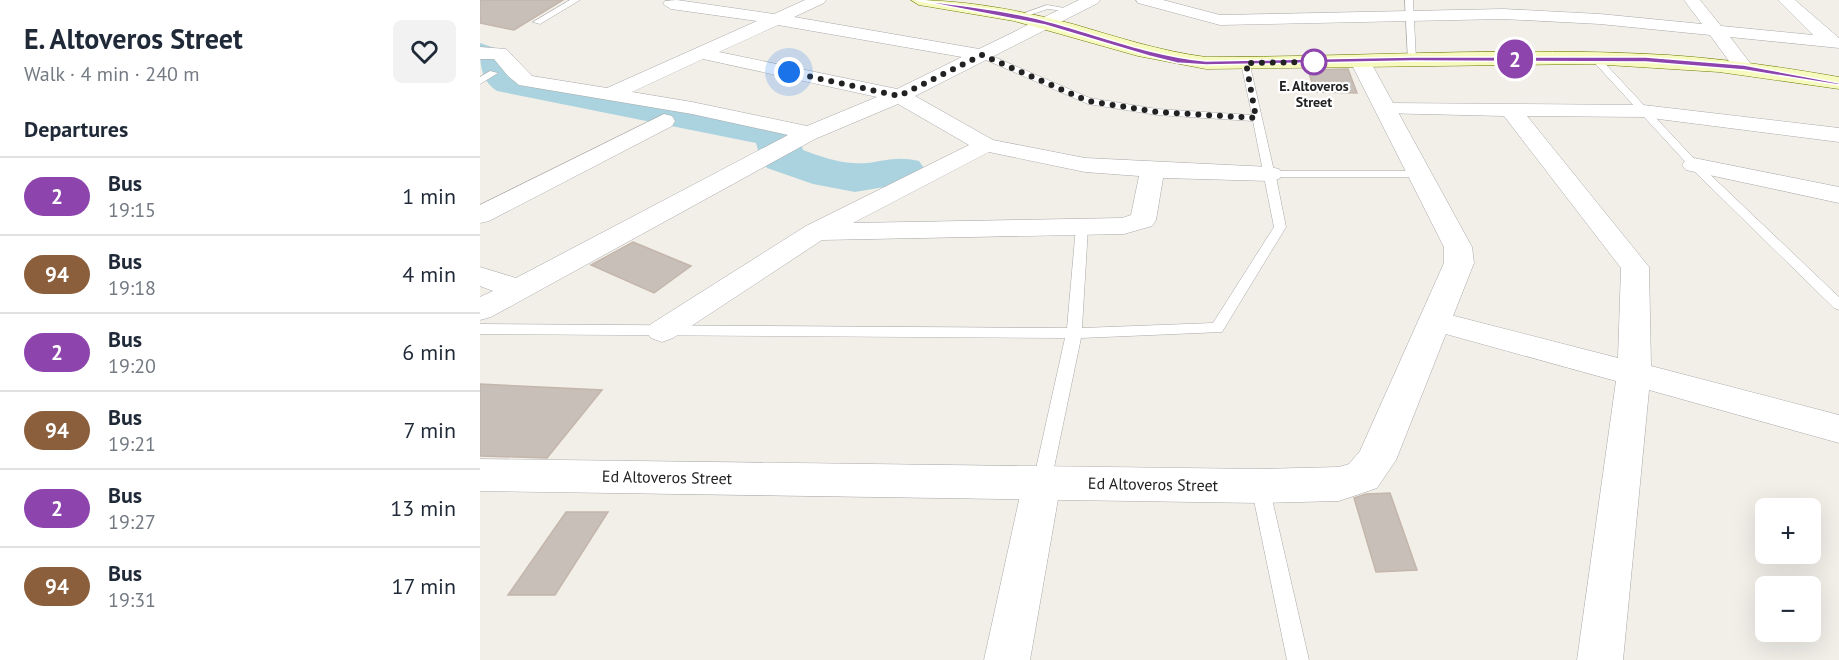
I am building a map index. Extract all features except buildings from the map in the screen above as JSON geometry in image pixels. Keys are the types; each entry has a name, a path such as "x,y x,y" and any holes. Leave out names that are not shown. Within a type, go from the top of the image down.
{"main road":[{"path":"919,0 1046,23 1177,60 1246,63 1595,58 1744,68 1839,83"}],"street":[{"path":"611,94 818,0"},
{"path":"480,310 808,134 899,96 1092,0"},
{"path":"1144,0 1220,20 1410,8 1501,7 1835,43"},
{"path":"1590,0 1600,19"},
{"path":"1692,0 1744,68"},
{"path":"1786,0 1835,43"},
{"path":"671,4 775,19 982,55"},
{"path":"1194,14 1215,5"},
{"path":"480,53 499,53 510,63 518,77 526,81 692,108 808,134"},
{"path":"700,53 899,96 986,145 1085,165 1270,174"},
{"name":"Ed Altoveros Street","path":"480,475 1260,486 1339,484 1363,476 1376,460 1459,263 1459,255 1458,247 1421,174 1359,61"},
{"path":"1386,109 1643,111 1839,135"},
{"path":"1510,110 1635,267 1634,374 1600,660"},
{"path":"480,215 664,121"},
{"path":"662,331 816,232 986,145"},
{"path":"1694,165 1839,195"},
{"path":"816,232 1125,226 1143,220 1152,170"},
{"path":"480,276 517,289"},
{"path":"1435,321 1839,429"},
{"path":"1007,660 1042,482"}],"lane":[{"path":"537,22 576,0"},
{"path":"1017,17 1047,7 1072,10"},
{"path":"1410,8 1412,59"},
{"path":"982,55 1088,101 1157,112 1256,118"},
{"path":"1595,58 1694,165 1839,305"},
{"path":"480,329 1074,333 1217,328 1280,227 1246,63"},
{"path":"480,81 493,73"},
{"path":"1270,174 1421,174"},
{"path":"1042,482 1074,333 1082,227"},
{"path":"1260,486 1298,660"}],"waterway":[{"path":"480,54 499,62 503,78 511,83 776,134 783,158 813,170 855,178 902,171"}],"bus line":[{"name":"2","path":"919,0 1046,23 1151,54 1206,63 1595,58 1744,68 1839,83"}],"place":[{"name":"E. Altoveros Street","path":"1314,62"}],"route":[{"path":"789,72 899,96 982,55 1088,101 1157,112 1256,118 1246,63 1314,62"}]}
